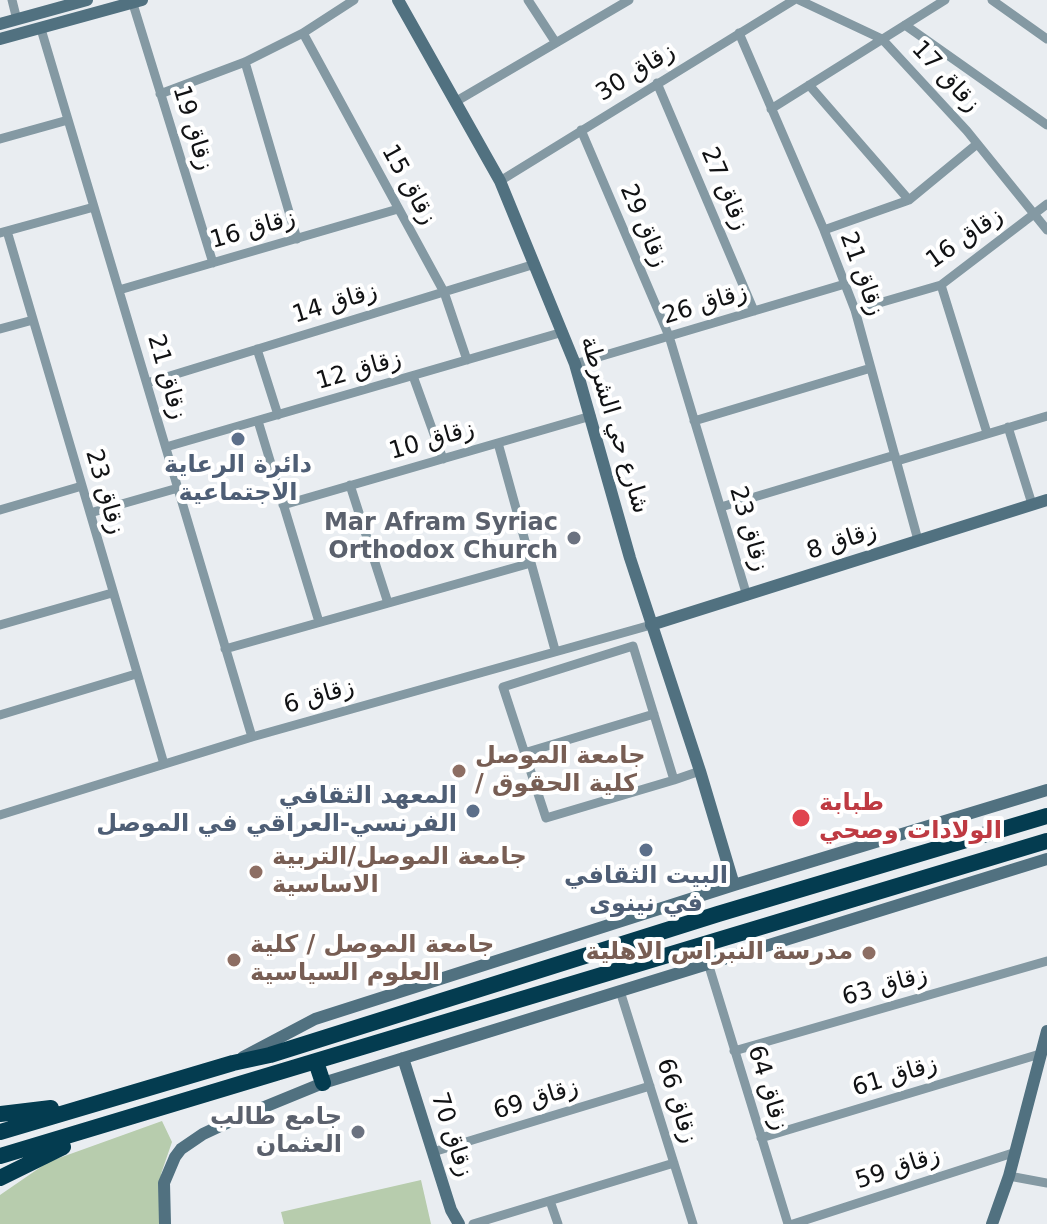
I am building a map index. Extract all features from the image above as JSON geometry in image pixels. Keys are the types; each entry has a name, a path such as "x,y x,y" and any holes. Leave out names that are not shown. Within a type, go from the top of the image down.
{"highway":[{"path":"0,1132 120,1095 270,1055 718,914 1047,816"},
{"path":"0,1156 1047,841"},
{"path":"316,1062 323,1083"},
{"path":"0,1114 120,1095"},
{"path":"0,1178 42,1156 136,1116"}],"street":[{"path":"12,0 17,20"},
{"path":"0,24 87,0"},
{"path":"160,94 245,62 303,33 354,0"},
{"name":"شارع حي الشرطة","path":"398,0 500,181 563,332 591,416 651,625 734,885"},
{"path":"528,0 556,43"},
{"path":"455,102 629,0"},
{"name":"زقاق 30","path":"500,181 797,0"},
{"name":"زقاق 17","path":"797,0 882,39 977,144 1047,230"},
{"path":"771,109 945,0"},
{"path":"992,0 1047,39"},
{"path":"0,39 138,2"},
{"name":"زقاق 19","path":"138,2 160,94 213,263"},
{"path":"905,25 1047,125"},
{"name":"زقاق 21","path":"41,29 252,737"},
{"name":"زقاق 15","path":"303,33 444,292 467,360"},
{"name":"زقاق 21","path":"739,33 855,310 918,540"},
{"path":"245,62 297,239"},
{"name":"زقاق 27","path":"657,83 754,311"},
{"path":"809,85 909,200"},
{"path":"0,139 68,120"},
{"name":"زقاق 29","path":"581,130 669,336"},
{"path":"824,230 909,200 977,144"},
{"name":"زقاق 16","path":"855,310 941,285 1047,204"},
{"path":"4,232 94,207"},
{"name":"زقاق 16","path":"119,290 398,209"},
{"name":"زقاق 23","path":"4,232 33,320 164,764"},
{"name":"زقاق 14","path":"147,383 535,264"},
{"name":"زقاق 26","path":"575,364 845,284"},
{"path":"941,285 987,433"},
{"path":"0,329 33,320"},
{"name":"زقاق 12","path":"166,447 563,332"},
{"name":"زقاق 23","path":"669,336 747,596"},
{"path":"257,349 278,415"},
{"path":"694,421 871,368"},
{"path":"413,376 443,459"},
{"name":"زقاق 10","path":"283,505 591,416"},
{"path":"721,507 1047,416"},
{"path":"258,421 319,622"},
{"path":"1008,427 1032,504"},
{"path":"498,443 555,650"},
{"path":"350,485 388,603"},
{"path":"0,510 82,486"},
{"path":"90,513 178,488"},
{"name":"زقاق 8","path":"651,625 1047,500"},
{"path":"225,649 531,563"},
{"path":"0,625 112,593"},
{"name":"زقاق 6","path":"0,815 252,737 651,625"},
{"path":"674,780 633,646 503,687 546,818 674,780 700,771"},
{"path":"0,715 136,674"},
{"path":"524,753 654,714"},
{"path":"233,1063 315,1019 734,885 1047,790"},
{"path":"165,1224 164,1183 170,1165 181,1149 219,1126 323,1083 1047,859"},
{"name":"زقاق 63","path":"734,1051 1047,961"},
{"name":"زقاق 64","path":"708,963 790,1224"},
{"name":"زقاق 66","path":"620,991 693,1224"},
{"path":"992,1224 1016,1152 1047,1031"},
{"name":"زقاق 61","path":"761,1138 1040,1054"},
{"name":"زقاق 70","path":"403,1058 451,1210 459,1224"},
{"name":"زقاق 69","path":"433,1152 650,1086"},
{"name":"زقاق 59","path":"790,1224 1016,1152"},
{"path":"473,1224 674,1163"},
{"path":"1009,1176 1047,1183"},
{"path":"550,1201 558,1224"}],"green space":[{"path":"162,1121 172,1142 161,1174 159,1224 0,1224 0,1195 48,1162"},
{"path":"421,1180 431,1224 284,1224 281,1212"}],"place":[{"name":"دائرة الرعاية الاجتماعية","path":"238,439"},
{"name":"Mar Afram Syriac Orthodox Church","path":"574,538"},
{"name":"جامعة الموصل / كلية الحقوق","path":"459,771"},
{"name":"المعهد الثقافي الفرنسي-العراقي في الموصل","path":"473,811"},
{"name":"طبابة الولادات وصحي","path":"801,818"},
{"name":"البيت الثقافي في نينوى","path":"646,850"},
{"name":"جامعة الموصل/التربية الاساسية","path":"256,872"},
{"name":"مدرسة النبراس الاهلية","path":"869,953"},
{"name":"جامعة الموصل / كلية العلوم السياسية","path":"234,960"},
{"name":"جامع طالب العثمان","path":"358,1132"}]}
